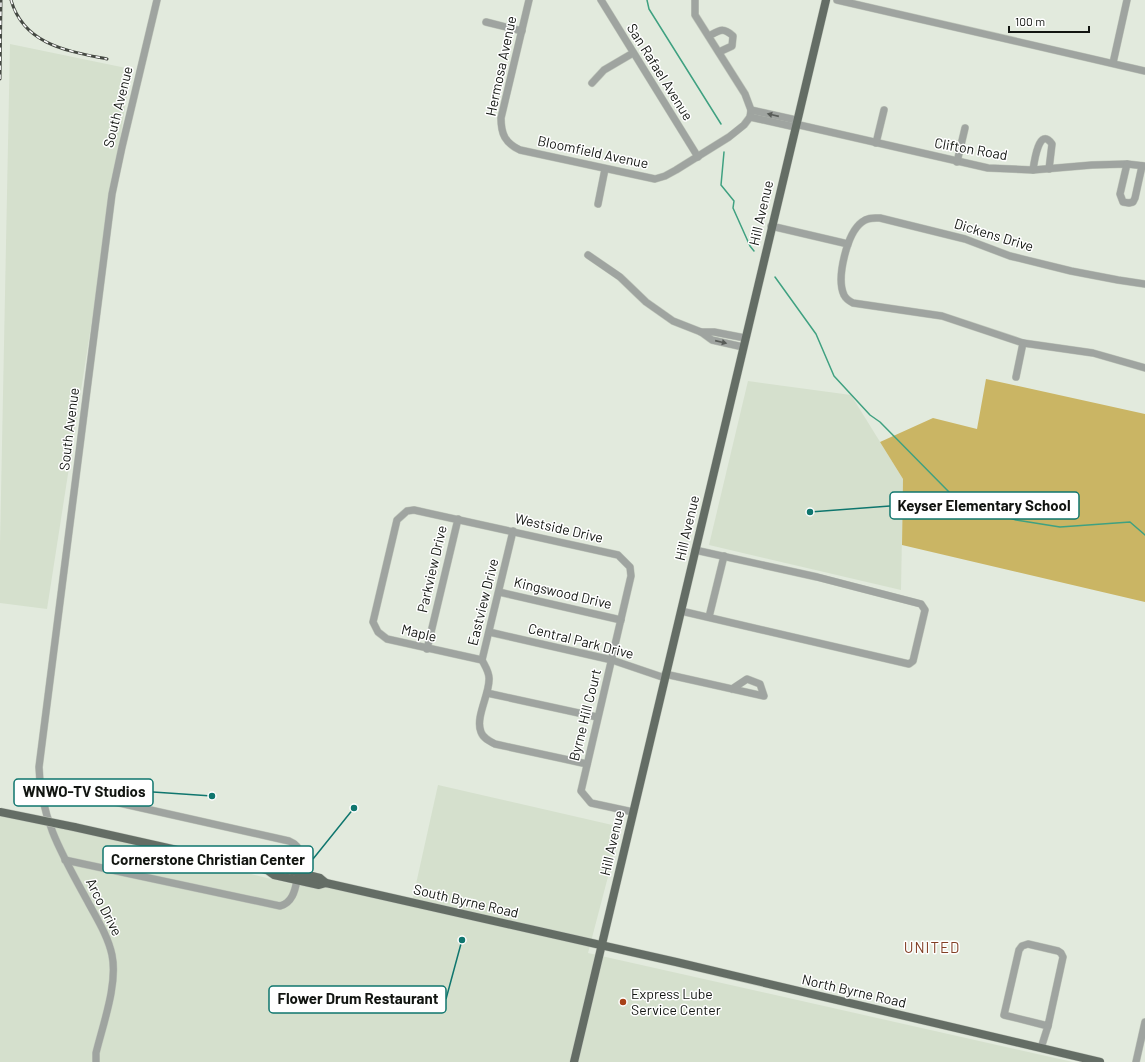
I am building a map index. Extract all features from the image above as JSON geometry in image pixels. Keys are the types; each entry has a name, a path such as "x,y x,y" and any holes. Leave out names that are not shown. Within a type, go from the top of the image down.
{"main road":[{"name":"Hill Avenue","path":"574,1062 795,124 826,0"},
{"name":"South Byrne Road","path":"0,812 266,870 276,867 297,876 320,878 326,883 602,945"},
{"name":"North Byrne Road","path":"602,945 1096,1062"}],"street":[{"name":"South Avenue","path":"65,860 45,813 39,785 40,751 112,194 157,0"},
{"name":"Hermosa Avenue","path":"505,138 501,128 501,118 529,0"},
{"name":"San Rafael Avenue","path":"601,0 698,157"},
{"path":"695,0 695,15 745,94 750,113"},
{"path":"837,0 1145,71"},
{"path":"1113,63 1127,0"},
{"path":"486,22 522,30"},
{"path":"709,36 722,30 727,30 733,36 732,46 719,52"},
{"path":"592,83 604,70 632,52"},
{"path":"876,142 884,110"},
{"name":"Clifton Road","path":"750,113 988,168 1033,170 1092,165 1127,164 1144,166"},
{"name":"Bloomfield Avenue","path":"505,138 511,146 520,150 655,179 665,176 729,137 744,125 750,113"},
{"path":"957,162 965,128"},
{"path":"1033,170 1038,144 1042,140 1050,141 1052,144 1049,169"},
{"path":"1127,164 1120,194 1123,202 1129,203 1133,202 1135,198 1144,166"},
{"path":"598,204 605,168"},
{"name":"Dickens Drive","path":"1023,343 942,316 848,300 844,296 840,279 848,244 854,231 862,222 870,218 880,218 952,235 1010,256 1071,271 1145,284"},
{"path":"771,226 848,244"},
{"path":"588,255 620,277 646,302 673,322 701,332 712,340 743,347"},
{"path":"701,332 714,332 745,338"},
{"path":"1016,377 1023,343 1093,353 1145,368"},
{"name":"Maple","path":"420,512 414,510 407,511 397,520 373,622 378,632 387,639 482,660"},
{"name":"Westside Drive","path":"420,512 458,519 618,555 630,567 631,576 628,588"},
{"name":"Parkview Drive","path":"427,649 458,519"},
{"name":"Eastview Drive","path":"513,531 482,660 490,679 480,722 481,732 487,740 495,744 587,764"},
{"path":"680,611 909,664 913,661 925,610 922,604 817,577 695,550"},
{"path":"709,617 724,556"},
{"name":"Byrne Hill Court","path":"628,588 581,791 591,803 633,812"},
{"name":"Kingswood Drive","path":"499,592 621,620"},
{"name":"Central Park Drive","path":"489,632 612,660 665,676 732,689"},
{"path":"487,692 597,717"},
{"path":"39,785 289,841 296,844 301,851 301,861 295,890 290,900 284,906 65,860"},
{"name":"Arco Drive","path":"65,860 104,932 112,955 114,973 96,1053 96,1062"},
{"path":"1041,1048 1048,1026 1063,957 1058,951 1028,944 1022,946 1019,950 1004,1015 1048,1026"},
{"path":"1136,1062 1145,1022"}],"shaded area":[{"path":"10,44 131,69 47,609 0,603"},
{"path":"986,379 1145,414 1145,602 902,545 903,479 880,442 933,418 977,429"},
{"path":"748,381 851,395 903,479 901,590 709,545"},
{"path":"438,785 621,827 588,953 1073,1062 0,1062 0,812 295,885 352,889 412,902"}],"waterway":[{"path":"647,0 649,9 721,124"},
{"path":"724,152 721,185 734,201 733,208 750,246 754,251"},
{"path":"775,277 816,334 834,376 870,415 880,422 950,493 977,517 991,512 1016,520 1060,527 1130,522 1145,535"}],"railway":[{"path":"0,79 1,0"},
{"path":"11,0 17,15 26,27 37,36 63,49 107,59"}],"place":[{"name":"Keyser Elementary School","path":"810,512"},
{"name":"WNWO-TV Studios","path":"212,796"},
{"name":"Cornerstone Christian Center","path":"354,808"},
{"name":"Flower Drum Restaurant","path":"462,940"},
{"name":"Express Lube Service Center","path":"623,1002"}],"district":[{"name":"UNITED","path":"932,948"}]}
